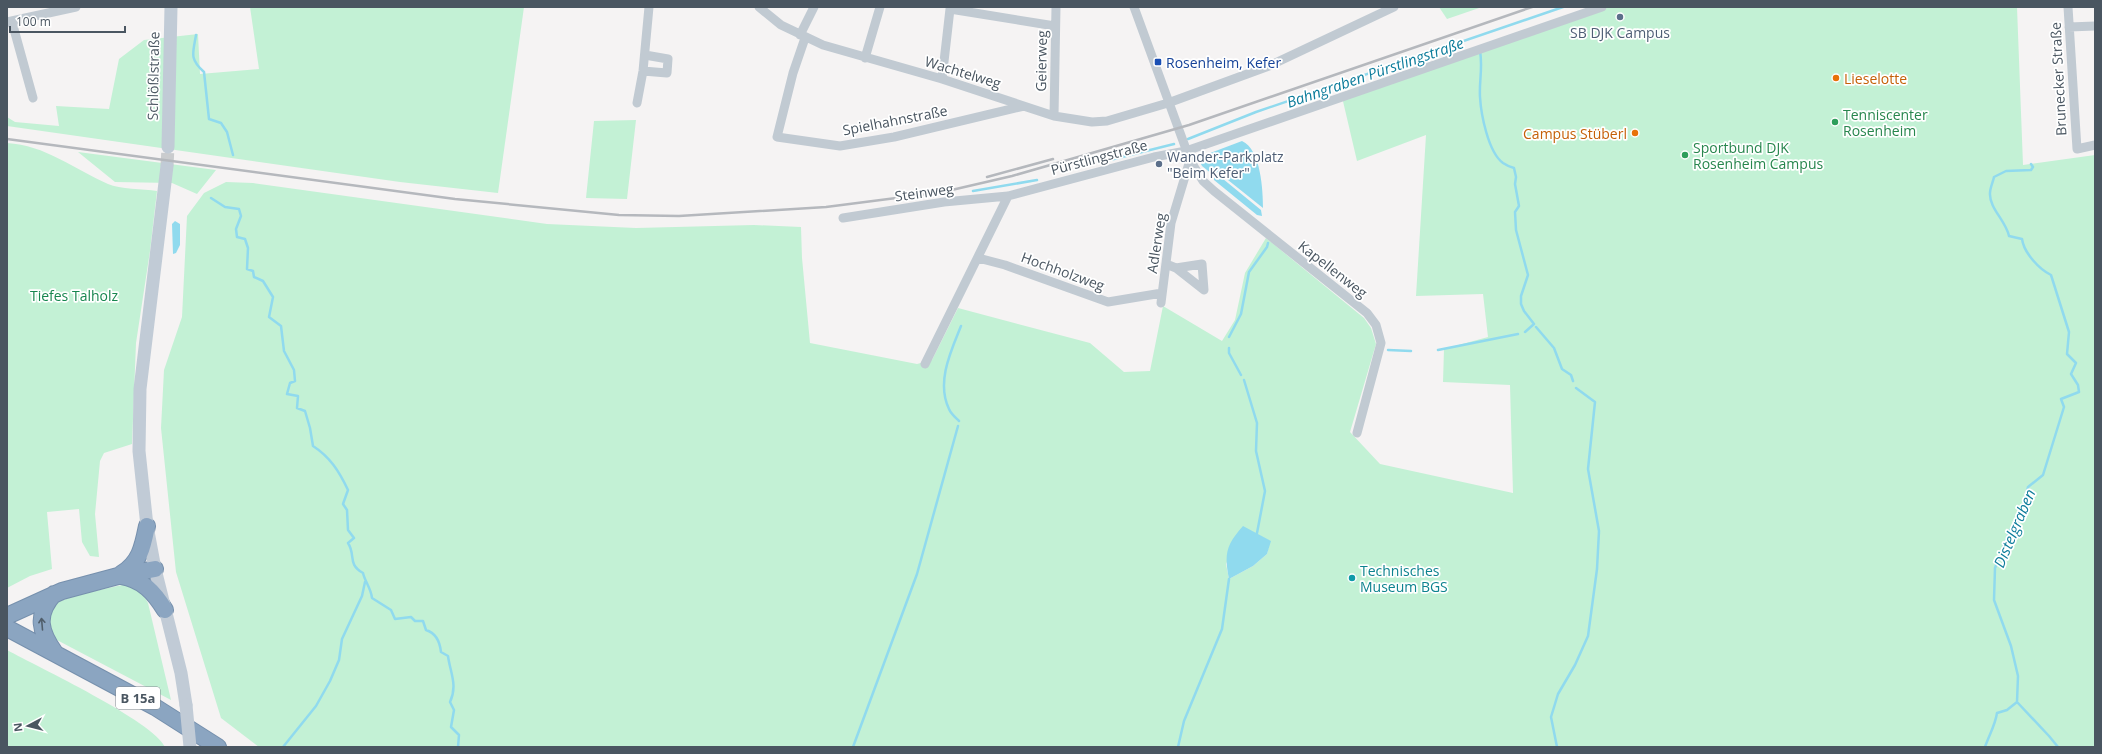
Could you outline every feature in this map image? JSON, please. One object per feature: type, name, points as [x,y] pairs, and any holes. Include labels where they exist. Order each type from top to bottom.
[{"type":"highway","points":[[118,576],[128,570],[137,559],[144,542],[147,526]]},
{"type":"highway","points":[[7,616],[54,594],[118,576],[155,569]]},
{"type":"highway","points":[[118,576],[138,581],[146,585],[154,593],[165,610]]},
{"type":"highway","points":[[54,594],[43,609],[41,618],[44,637],[55,653]]},
{"type":"highway","name":"B 15a","points":[[7,628],[155,708],[218,747]]},
{"type":"street","points":[[33,98],[10,22],[76,7]]},
{"type":"street","name":"Schlößlstraße","points":[[168,147],[171,7]]},
{"type":"street","points":[[637,103],[645,55],[649,7]]},
{"type":"street","name":"Wachtelweg","points":[[759,7],[781,25],[803,37],[865,58],[942,79],[1025,105],[1054,116],[1078,121],[1100,122],[1168,102],[1268,66],[1394,7]]},
{"type":"street","points":[[803,37],[814,7]]},
{"type":"street","points":[[865,58],[880,7]]},
{"type":"street","name":"Geierweg","points":[[1054,116],[1056,7]]},
{"type":"street","points":[[1135,7],[1190,160]]},
{"type":"street","name":"Pürstlingstraße","points":[[1008,196],[1154,157],[1186,151],[1602,7]]},
{"type":"street","name":"Brunecker Straße","points":[[2068,7],[2077,149],[2095,145]]},
{"type":"street","points":[[942,79],[950,9],[1055,26]]},
{"type":"street","points":[[2069,27],[2095,26]]},
{"type":"street","name":"Spielhahnstraße","points":[[803,37],[777,137],[840,146],[894,137],[1025,105]]},
{"type":"street","points":[[643,71],[667,73],[668,59],[645,55]]},
{"type":"street","name":"Adlerweg","points":[[1161,303],[1171,223],[1190,160]]},
{"type":"street","name":"Kapellenweg","points":[[1190,160],[1203,181],[1214,191],[1367,313],[1376,325],[1381,344],[1357,433]]},
{"type":"street","points":[[167,166],[154,263],[140,390],[139,451],[147,526],[155,569],[181,674],[190,747]]},
{"type":"street","points":[[925,364],[1008,196]]},
{"type":"street","name":"Steinweg","points":[[843,218],[944,202],[1008,196]]},
{"type":"street","name":"Hochholzweg","points":[[978,258],[1005,265],[1108,302],[1162,293]]},
{"type":"street","points":[[1166,264],[1176,268]]},
{"type":"green space","points":[[250,7],[524,7],[498,193],[400,182],[7,126],[7,117],[15,122],[59,126],[56,106],[109,109],[119,59],[144,40],[198,34],[200,74],[259,69]]},
{"type":"green space","points":[[1439,7],[1482,7],[1447,19]]},
{"type":"green space","points":[[1602,7],[2017,7],[2023,165],[2095,155],[2095,747],[259,747],[221,718],[176,572],[161,428],[164,370],[182,317],[187,216],[204,193],[226,182],[253,183],[547,224],[636,228],[754,225],[801,227],[802,258],[810,343],[917,364],[932,360],[958,308],[1090,343],[1124,372],[1150,371],[1163,306],[1222,341],[1235,320],[1245,273],[1266,238],[1364,318],[1371,328],[1376,344],[1350,432],[1380,464],[1513,493],[1510,385],[1443,382],[1444,349],[1488,337],[1483,294],[1416,296],[1426,135],[1357,161],[1342,97]],"holes":[[[1243,527],[1270,541],[1267,554],[1253,566],[1229,579],[1226,564]]]},
{"type":"green space","points":[[636,120],[627,199],[586,198],[594,121]]},
{"type":"green space","name":"Tiefes Talholz","points":[[7,143],[34,148],[47,153],[113,186],[157,191],[150,251],[136,343],[132,444],[104,453],[100,461],[95,514],[99,557],[90,556],[82,542],[79,509],[47,512],[52,569],[30,576],[7,588]]},
{"type":"green space","points":[[78,152],[216,170],[197,194],[172,183],[115,182]]},
{"type":"green space","points":[[127,584],[142,593],[148,603],[171,700],[55,639],[47,627],[53,604],[76,595]]},
{"type":"green space","points":[[7,650],[118,709],[140,723],[156,736],[165,747],[7,747]]},
{"type":"water","points":[[1242,141],[1248,145],[1257,161],[1260,171],[1263,208],[1218,172],[1212,174],[1202,166],[1199,160],[1205,155]]},
{"type":"water","points":[[1217,174],[1261,210],[1262,216],[1257,215],[1214,180],[1214,175]]},
{"type":"water","points":[[175,221],[180,224],[180,245],[176,253],[173,254],[172,224]]},
{"type":"water","points":[[1243,526],[1271,541],[1267,554],[1253,566],[1229,579],[1227,563],[1228,550],[1233,539]]},
{"type":"waterway","name":"Bahngraben Pürstlingstraße","points":[[1188,139],[1256,112],[1563,7]]},
{"type":"waterway","points":[[196,35],[193,55],[196,63],[204,72],[209,119],[221,123],[227,132],[233,155]]},
{"type":"waterway","points":[[1480,51],[1480,97],[1486,132],[1489,142],[1498,158],[1504,164],[1514,168],[1516,177],[1515,184],[1519,206],[1515,212],[1516,230],[1528,275],[1521,296],[1521,304],[1524,311],[1534,324],[1525,332]]},
{"type":"waterway","name":"Bahngraben Pürstlingstraße","points":[[1102,162],[1174,144]]},
{"type":"waterway","name":"Distelgraben","points":[[1985,747],[1997,713],[2007,710],[2017,702],[2018,676],[2011,646],[1994,600],[1995,568],[2010,530],[2020,519],[2028,487],[2043,475],[2064,407],[2061,399],[2079,392],[2078,385],[2071,374],[2076,363],[2067,354],[2069,332],[2051,275],[2033,260],[2026,250],[2022,239],[2009,236],[2005,225],[1990,199],[1990,191],[1994,177],[2006,171],[2031,170],[2033,167],[2031,164]]},
{"type":"waterway","points":[[973,191],[1037,180]]},
{"type":"waterway","points":[[211,198],[225,207],[239,209],[241,216],[236,229],[237,237],[245,239],[248,248],[247,269],[253,271],[254,277],[263,281],[273,297],[269,317],[281,326],[284,351],[294,370],[295,381],[290,383],[287,394],[298,396],[297,408],[305,411],[313,446],[334,465],[348,490],[343,504],[347,510],[348,530],[354,538],[348,543],[353,563],[358,570],[363,573],[372,598],[391,610],[395,619],[411,617],[415,621],[423,621],[426,630],[432,633],[437,639],[441,652],[448,656],[453,679],[453,690],[450,702],[454,710],[451,727],[459,735],[458,747]]},
{"type":"waterway","points":[[1229,337],[1241,314],[1249,272],[1267,247],[1268,243]]},
{"type":"waterway","points":[[959,421],[952,414],[945,399],[944,377],[949,356],[961,326]]},
{"type":"waterway","points":[[1536,327],[1554,348],[1562,369],[1571,375],[1573,381]]},
{"type":"waterway","points":[[1438,350],[1518,334]]},
{"type":"waterway","points":[[1229,348],[1229,353],[1241,375]]},
{"type":"waterway","points":[[1388,350],[1411,351]]},
{"type":"waterway","points":[[1244,380],[1257,423],[1256,451],[1265,491],[1257,533]]},
{"type":"waterway","points":[[1557,747],[1551,717],[1558,694],[1575,665],[1588,636],[1597,569],[1599,531],[1588,469],[1595,402],[1576,388]]},
{"type":"waterway","points":[[853,747],[917,574],[958,426]]},
{"type":"waterway","points":[[1178,747],[1184,721],[1222,629],[1229,579]]},
{"type":"waterway","points":[[283,747],[316,706],[330,681],[339,660],[342,639],[362,596],[365,582]]},
{"type":"waterway","points":[[2017,702],[2058,747]]},
{"type":"tunnel","points":[[167,166],[168,147]]},
{"type":"railway","points":[[7,139],[455,199],[619,215],[679,216],[826,207],[943,192],[1012,176],[1189,125],[1532,7]]},
{"type":"railway","points":[[987,177],[1053,159]]},
{"type":"place","name":"SB DJK Campus","points":[[1620,17]]},
{"type":"place","name":"Rosenheim, Kefer","points":[[1158,62]]},
{"type":"place","name":"Lieselotte","points":[[1836,78]]},
{"type":"place","name":"Tenniscenter Rosenheim","points":[[1835,122]]},
{"type":"place","name":"Campus Stüberl","points":[[1635,133]]},
{"type":"place","name":"Sportbund DJK Rosenheim Campus","points":[[1685,155]]},
{"type":"place","name":"Wander-Parkplatz \"Beim Kefer\"","points":[[1159,164]]},
{"type":"place","name":"Technisches Museum BGS","points":[[1352,578]]}]
